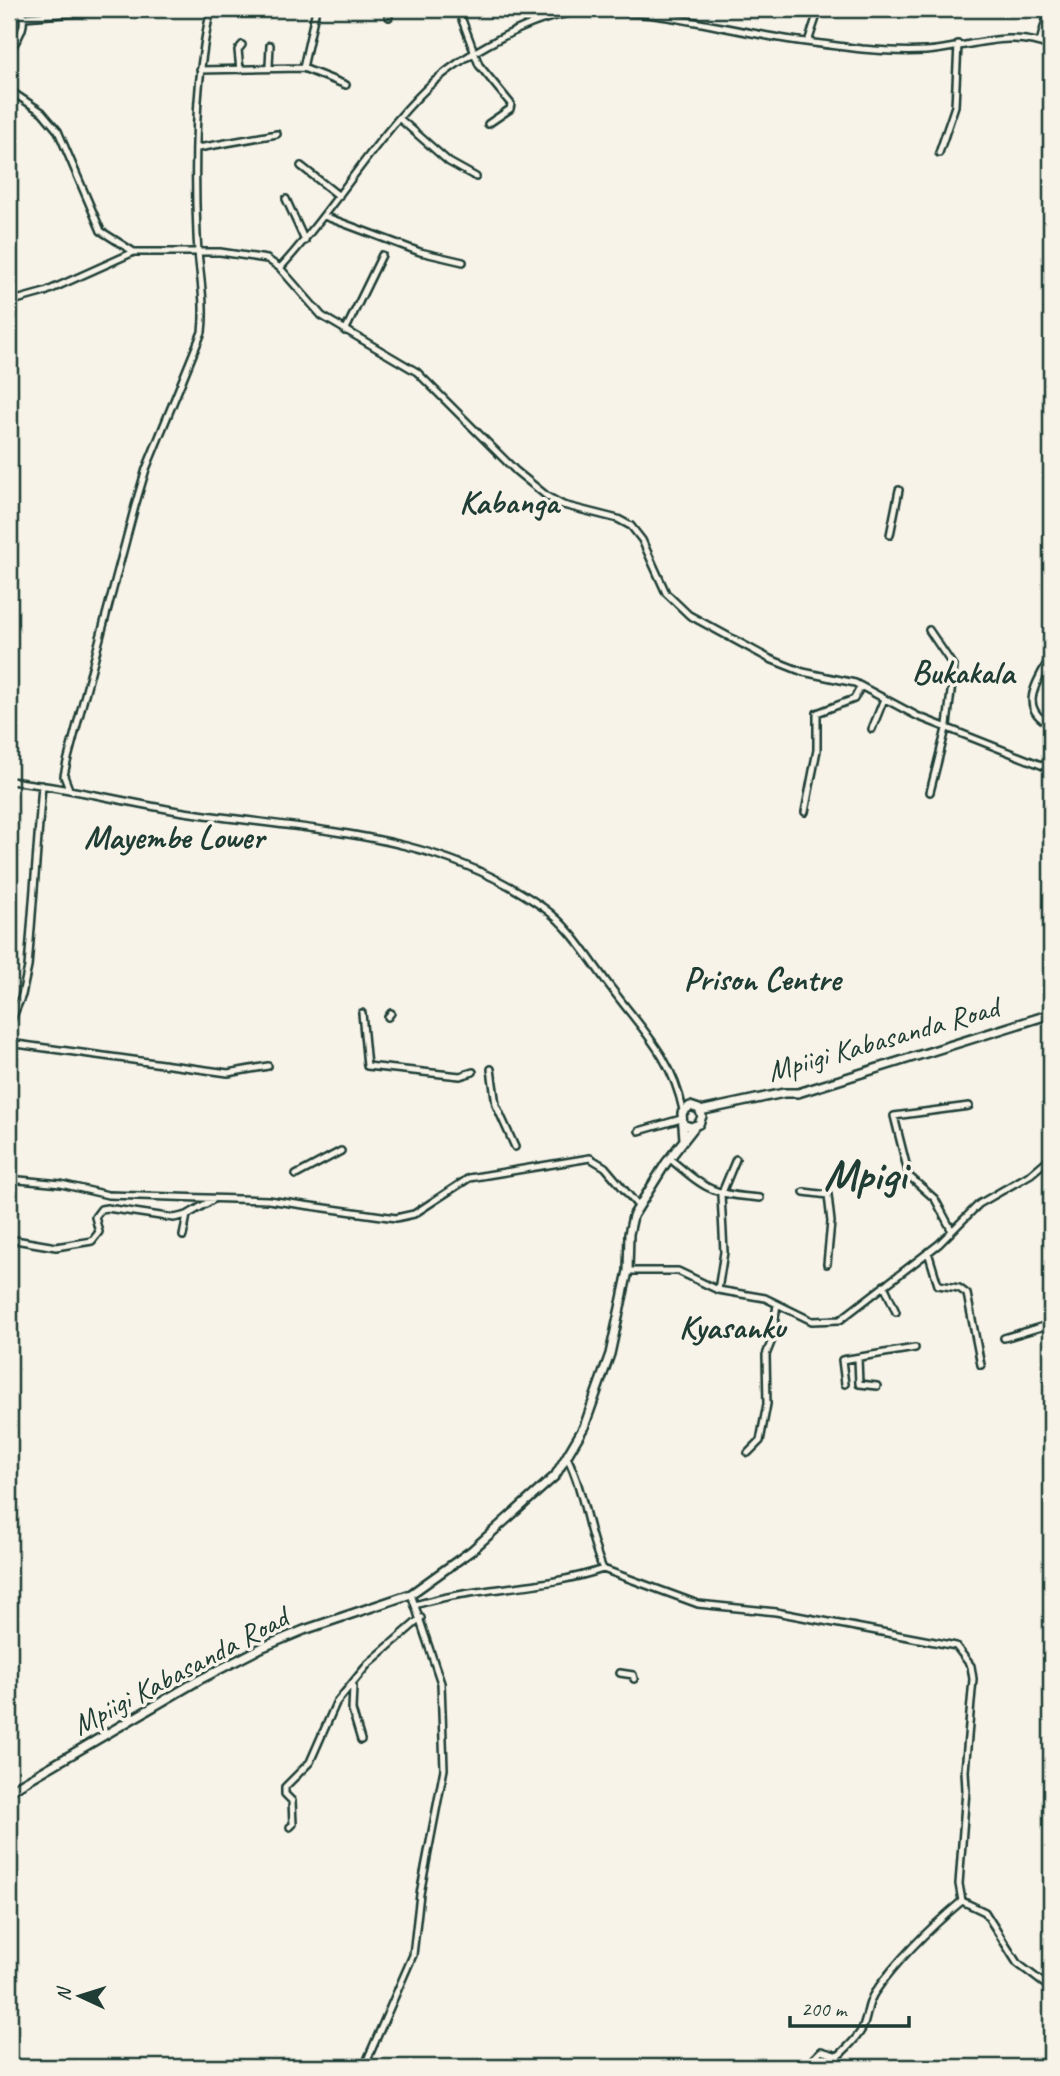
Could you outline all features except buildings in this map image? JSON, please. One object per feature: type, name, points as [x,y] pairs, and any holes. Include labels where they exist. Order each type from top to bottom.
[{"type":"main road","name":"Mpiigi Kabasanda Road","points":[[700,1111],[727,1108],[784,1093],[798,1093],[1051,1014]]},
{"type":"main road","points":[[683,1122],[697,1125],[700,1111],[687,1108],[683,1122],[684,1139]]},
{"type":"main road","name":"Mpiigi Kabasanda Road","points":[[9,1791],[199,1680],[263,1647],[304,1630],[411,1594],[471,1551],[555,1476],[584,1427],[610,1353],[628,1271],[629,1234],[638,1206],[684,1139],[697,1125],[727,1108]]},
{"type":"street","points":[[9,52],[24,26],[20,9]]},
{"type":"street","points":[[24,17],[127,9]]},
{"type":"street","points":[[68,789],[64,776],[66,766],[135,506],[202,332],[204,311],[199,252],[198,148],[200,70],[211,9]]},
{"type":"street","points":[[303,68],[316,9]]},
{"type":"street","points":[[385,9],[389,17]]},
{"type":"street","points":[[458,9],[474,55],[511,104],[510,109],[488,124]]},
{"type":"street","points":[[808,42],[819,9]]},
{"type":"street","points":[[1040,42],[1049,9]]},
{"type":"street","points":[[280,268],[305,241],[400,119],[428,88],[474,55],[532,23],[576,12],[641,15],[868,49],[927,51],[958,44],[1012,38],[1040,42],[1051,47]]},
{"type":"street","points":[[939,153],[955,106],[958,44]]},
{"type":"street","points":[[240,70],[239,50],[242,45]]},
{"type":"street","points":[[269,66],[270,45]]},
{"type":"street","points":[[200,70],[240,70],[269,66],[303,68],[346,85]]},
{"type":"street","points":[[9,90],[42,112],[53,124],[65,144],[101,231],[134,253]]},
{"type":"street","points":[[400,119],[449,162],[476,177]]},
{"type":"street","points":[[198,148],[277,134]]},
{"type":"street","points":[[302,166],[339,196]]},
{"type":"street","points":[[286,199],[305,241]]},
{"type":"street","points":[[324,216],[420,252],[463,262]]},
{"type":"street","points":[[9,302],[45,292],[134,253],[199,252],[258,257],[280,268],[322,316],[416,372],[516,471],[548,497],[578,510],[618,519],[631,526],[642,540],[666,593],[689,615],[770,659],[861,686],[945,728],[1051,769]]},
{"type":"street","points":[[345,331],[382,255]]},
{"type":"street","points":[[127,256],[127,266]]},
{"type":"street","points":[[890,535],[899,490]]},
{"type":"street","points":[[929,630],[954,667],[945,728],[930,792]]},
{"type":"street","points":[[1051,654],[1032,688],[1032,703],[1036,712],[1051,725]]},
{"type":"street","points":[[805,812],[817,750],[817,713],[854,699],[861,686]]},
{"type":"street","points":[[872,729],[884,699]]},
{"type":"street","points":[[9,781],[68,789],[154,808],[397,842],[481,871],[512,886],[557,919],[651,1038],[677,1080],[681,1099],[687,1108]]},
{"type":"street","points":[[9,1026],[22,995],[28,967],[41,785]]},
{"type":"street","points":[[362,1013],[366,1066],[447,1075],[473,1072]]},
{"type":"street","points":[[651,1038],[659,1032]]},
{"type":"street","points":[[9,1043],[228,1073],[268,1066]]},
{"type":"street","points":[[491,1069],[496,1105],[514,1146]]},
{"type":"street","points":[[952,1231],[935,1199],[909,1176],[894,1116],[968,1106]]},
{"type":"street","points":[[639,1131],[683,1122]]},
{"type":"street","points":[[296,1175],[341,1151]]},
{"type":"street","points":[[9,1179],[61,1184],[108,1195],[268,1200],[396,1218],[414,1213],[468,1178],[598,1157],[638,1206]]},
{"type":"street","points":[[628,1271],[678,1271],[718,1290],[761,1296],[812,1321],[840,1320],[928,1252],[979,1204],[1031,1174],[1051,1157]]},
{"type":"street","points":[[669,1158],[702,1186],[721,1195],[760,1198]]},
{"type":"street","points":[[718,1290],[724,1252],[721,1195],[736,1159]]},
{"type":"street","points":[[804,1192],[828,1195],[831,1222],[827,1264]]},
{"type":"street","points":[[9,1239],[56,1247],[92,1241],[99,1232],[95,1217],[107,1208],[174,1218],[187,1215],[215,1199]]},
{"type":"street","points":[[183,1236],[187,1215]]},
{"type":"street","points":[[928,1252],[938,1285],[959,1288],[967,1294],[981,1365]]},
{"type":"street","points":[[884,1285],[896,1312]]},
{"type":"street","points":[[748,1453],[760,1441],[768,1404],[766,1354],[772,1340],[777,1304]]},
{"type":"street","points":[[1004,1338],[1051,1324]]},
{"type":"street","points":[[845,1384],[842,1360],[915,1348]]},
{"type":"street","points":[[858,1357],[859,1384],[877,1386]]},
{"type":"street","points":[[567,1457],[582,1498],[590,1541],[603,1569]]},
{"type":"street","points":[[415,1605],[488,1590],[542,1586],[603,1569],[698,1604],[776,1612],[956,1646],[971,1666],[973,1679],[959,1884],[962,1901]]},
{"type":"street","points":[[364,2067],[412,1955],[420,1894],[442,1789],[441,1683],[411,1594]]},
{"type":"street","points":[[290,1827],[293,1824],[293,1807],[285,1794],[285,1787],[310,1762],[336,1703],[353,1686],[368,1664],[421,1618]]},
{"type":"street","points":[[620,1672],[633,1675],[634,1679]]},
{"type":"street","points":[[353,1686],[352,1710],[361,1740]]},
{"type":"street","points":[[962,1901],[985,1912],[1017,1962],[1051,1989]]},
{"type":"street","points":[[805,2067],[821,2051],[838,2056],[843,2052],[863,2027],[869,2001],[882,1983],[918,1942],[962,1901]]},
{"type":"district","name":"Kabanga","points":[[509,501]]},
{"type":"district","name":"Bukakala","points":[[963,671]]},
{"type":"district","name":"Mayembe Lower","points":[[174,836]]},
{"type":"district","name":"Prison Centre","points":[[762,978]]},
{"type":"district","name":"Mpigi","points":[[865,1174]]},
{"type":"district","name":"Kyasanku","points":[[732,1326]]}]
